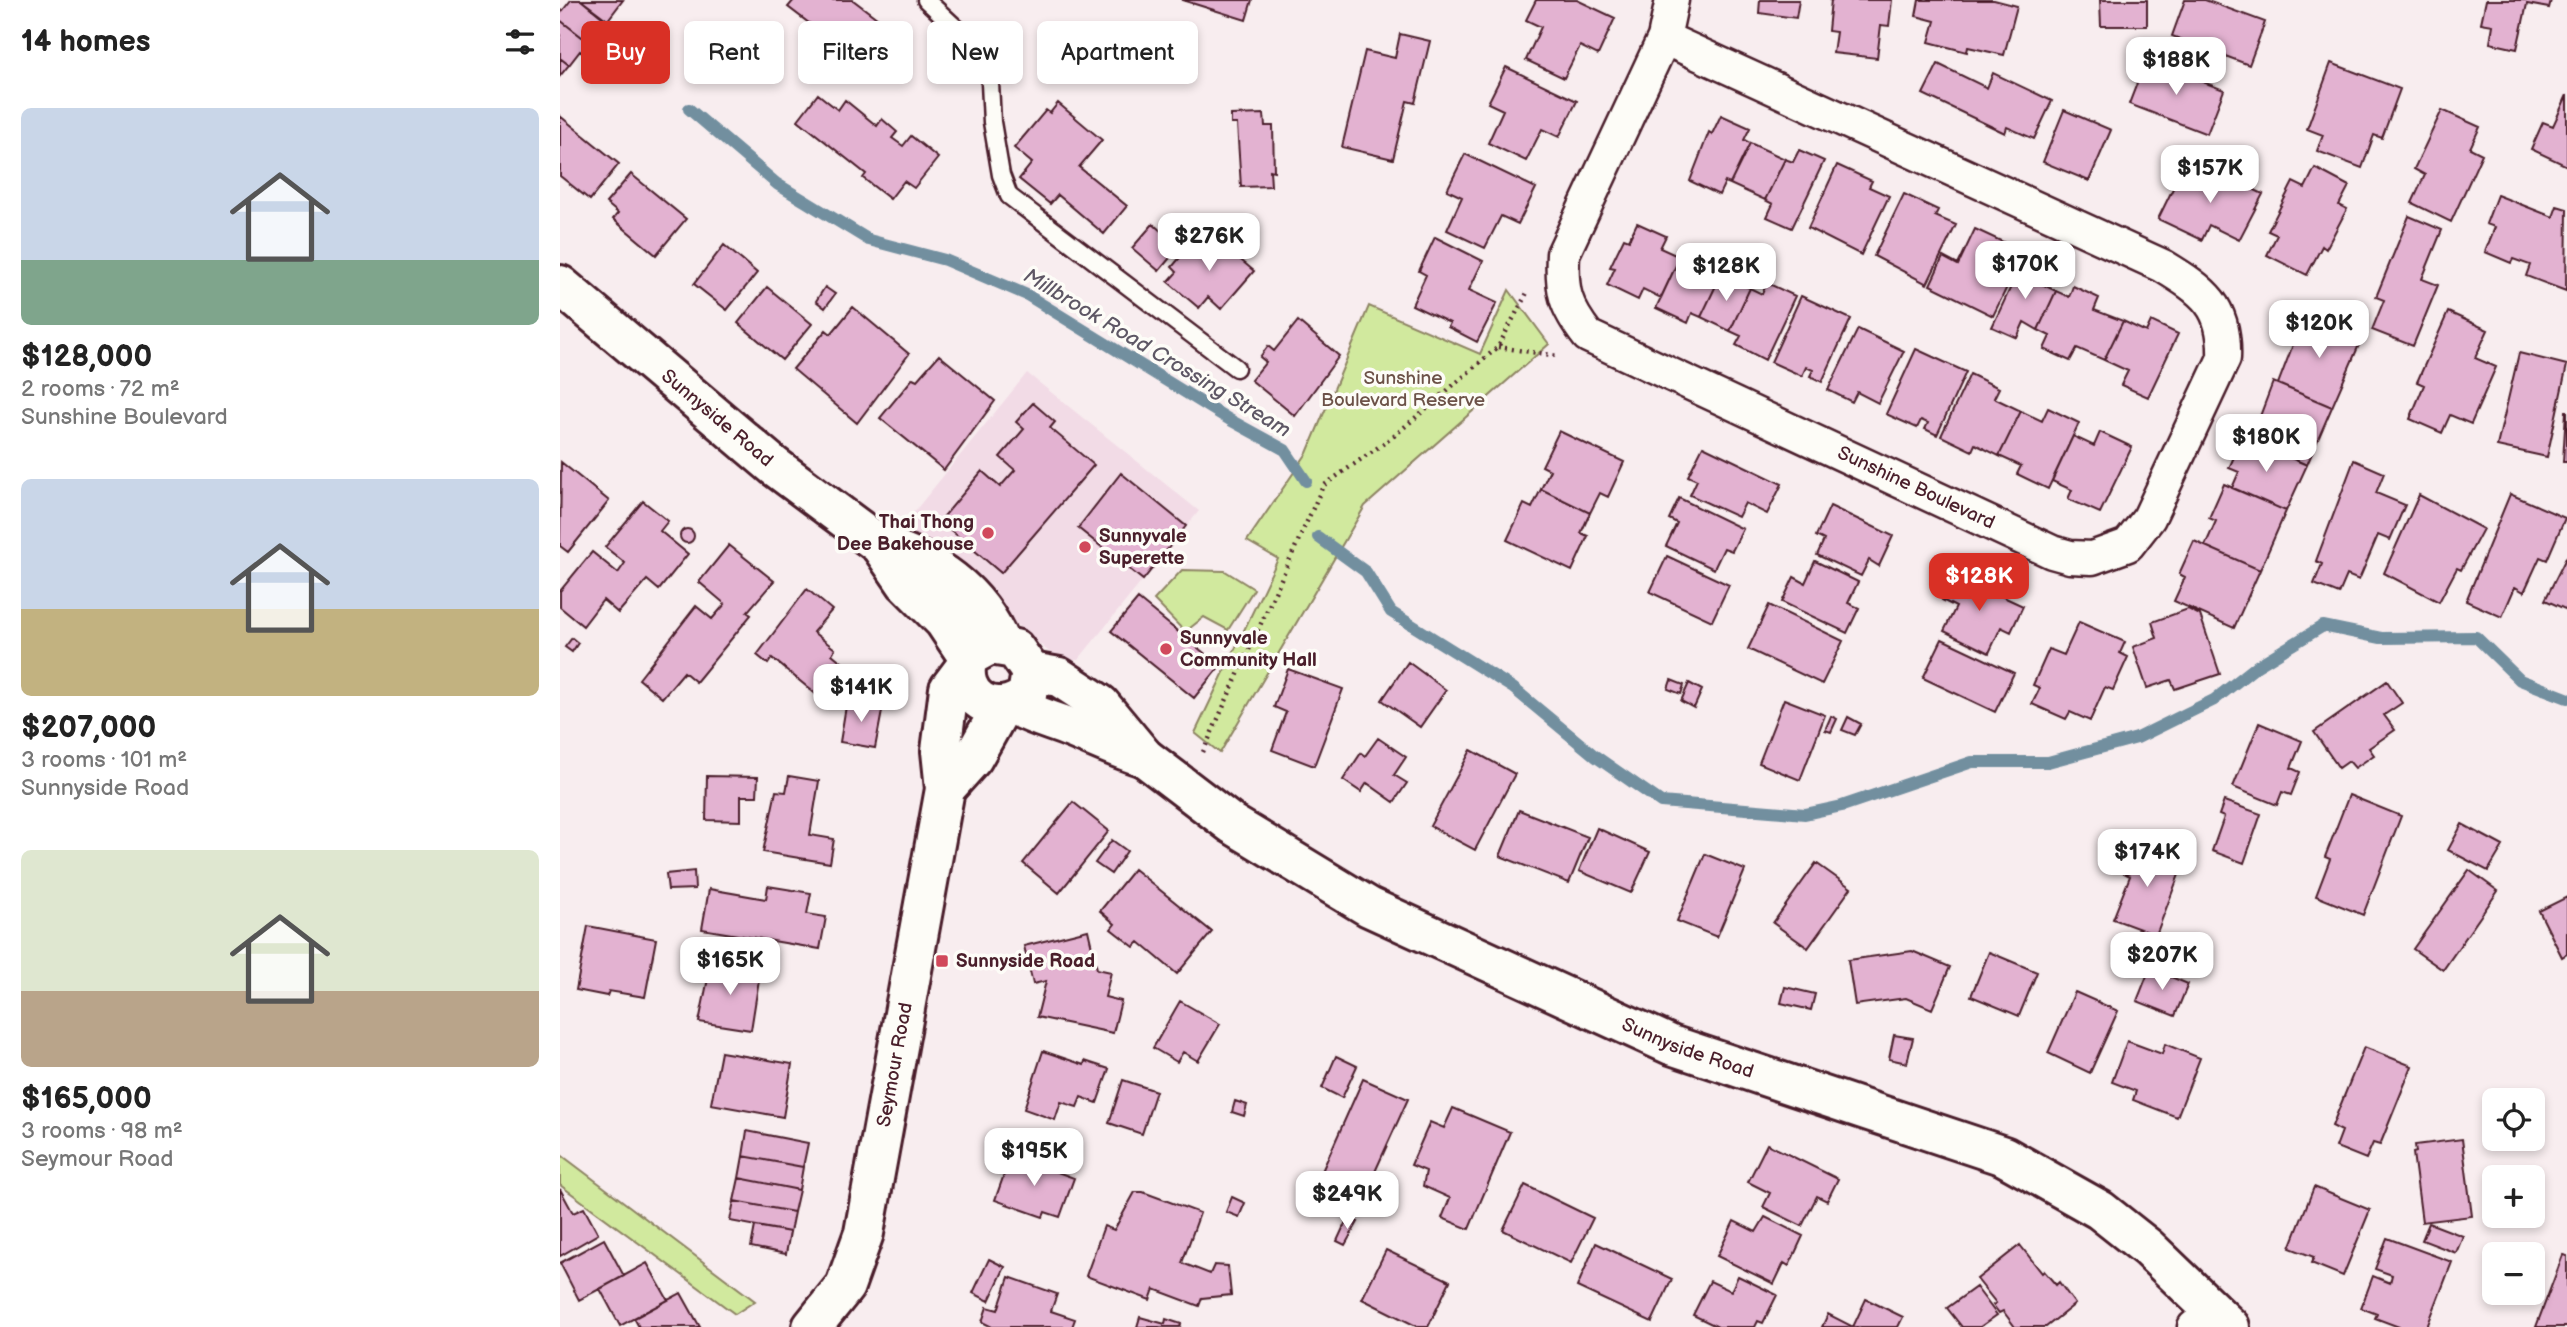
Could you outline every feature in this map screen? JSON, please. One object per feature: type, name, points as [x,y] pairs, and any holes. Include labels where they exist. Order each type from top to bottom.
[{"type":"main road","name":"Sunnyside Road","points":[[560,285],[774,466],[880,545],[906,583],[978,657],[974,695],[983,703],[1015,695],[1059,677],[1100,704],[1144,757],[1232,824],[1321,881],[1537,987],[1671,1045],[2004,1156],[2054,1181],[2100,1210],[2148,1248],[2213,1322]]},
{"type":"main road","points":[[945,789],[973,758],[1015,695],[1015,649],[978,657]]},
{"type":"main road","name":"Seymour Road","points":[[812,1327],[845,1286],[864,1233],[945,789],[941,751],[949,689],[978,657]]},
{"type":"street","name":"Sunshine Boulevard","points":[[1664,38],[2163,266],[2199,288],[2219,314],[2225,336],[2224,358],[2149,519],[2128,545],[2092,558],[2070,557],[2052,552],[1588,336],[1571,314],[1561,286],[1563,254],[1664,38],[1672,0]]},
{"type":"lane","points":[[926,0],[981,51],[990,83],[992,122],[1001,174],[1009,196],[1236,368]]},
{"type":"path","points":[[1199,760],[1269,611],[1323,486],[1394,436],[1498,346],[1530,288]]},
{"type":"path","points":[[1498,346],[1559,356]]},
{"type":"shaded area","points":[[1027,373],[1199,511],[1078,660],[1059,660],[901,528]]},
{"type":"green space","name":"Sunshine Boulevard Reserve","points":[[1509,290],[1549,344],[1365,506],[1220,753],[1195,733],[1278,559],[1247,541],[1307,453],[1369,306],[1480,354]]},
{"type":"green space","points":[[1182,570],[1225,571],[1254,589],[1228,630],[1204,617],[1185,632],[1154,600]]},
{"type":"green space","points":[[560,1154],[755,1301],[735,1314],[560,1185]]},
{"type":"building","points":[[571,0],[581,0],[609,21],[581,21],[581,36],[560,20],[560,14]]},
{"type":"building","points":[[581,0],[623,0],[607,21]]},
{"type":"building","points":[[794,0],[853,0],[881,21],[806,21],[788,7]]},
{"type":"building","points":[[1182,0],[1252,0],[1246,20]]},
{"type":"building","points":[[1536,0],[1577,0],[1615,18],[1598,55],[1580,46],[1564,78],[1526,60],[1541,27],[1526,20]]},
{"type":"building","points":[[1760,0],[1799,0],[1796,18],[1759,13]]},
{"type":"building","points":[[1831,0],[1892,0],[1889,26],[1881,25],[1877,58],[1833,53],[1836,32],[1828,31]]},
{"type":"building","points":[[1919,0],[1994,0],[2017,6],[2004,55],[1968,47],[1967,52],[1929,42],[1935,21],[1916,16]]},
{"type":"building","points":[[2100,0],[2147,0],[2147,26],[2101,26]]},
{"type":"building","points":[[2185,0],[2205,0],[2265,22],[2249,65],[2172,36]]},
{"type":"building","points":[[2486,0],[2551,0],[2549,8],[2527,4],[2517,49],[2490,43],[2493,25],[2481,23]]},
{"type":"building","points":[[560,20],[581,36],[581,52],[569,65],[560,58]]},
{"type":"building","points":[[1400,34],[1430,41],[1415,103],[1407,101],[1393,159],[1342,147],[1365,51],[1395,58]]},
{"type":"building","points":[[560,58],[569,65],[560,76]]},
{"type":"building","points":[[2146,60],[2224,90],[2207,134],[2129,104]]},
{"type":"building","points":[[2331,63],[2400,89],[2382,138],[2374,135],[2362,168],[2317,151],[2323,135],[2307,129]]},
{"type":"building","points":[[1938,64],[1987,88],[1993,73],[2052,101],[2034,139],[2007,127],[2005,133],[1923,94]]},
{"type":"building","points":[[1506,67],[1577,101],[1559,137],[1542,129],[1526,161],[1488,143],[1503,110],[1488,103]]},
{"type":"building","points":[[818,94],[838,110],[845,100],[877,126],[882,119],[897,132],[892,138],[903,146],[911,136],[938,158],[914,188],[904,181],[890,199],[863,178],[866,174],[798,120]]},
{"type":"building","points":[[2567,95],[2567,166],[2531,149],[2543,122],[2553,126]]},
{"type":"building","points":[[1058,103],[1102,140],[1079,167],[1127,206],[1104,234],[1058,195],[1050,204],[1019,179],[1032,163],[1014,148],[1046,110],[1050,113]]},
{"type":"building","points":[[2064,110],[2111,130],[2089,181],[2043,162]]},
{"type":"building","points":[[2442,110],[2480,127],[2470,148],[2482,154],[2451,222],[2412,203],[2425,175],[2414,169]]},
{"type":"building","points":[[1264,114],[1265,126],[1273,126],[1274,171],[1270,170],[1271,186],[1241,187],[1237,124],[1231,124],[1231,115]]},
{"type":"building","points":[[1721,115],[1750,128],[1744,140],[1750,143],[1730,184],[1725,182],[1719,195],[1690,181],[1709,132],[1712,134]]},
{"type":"building","points":[[560,116],[619,164],[590,200],[560,176]]},
{"type":"building","points":[[1750,143],[1785,159],[1765,200],[1730,184]]},
{"type":"building","points":[[1799,150],[1824,161],[1792,228],[1767,217],[1773,204],[1765,200],[1785,159],[1793,162]]},
{"type":"building","points":[[1465,154],[1536,188],[1518,224],[1501,216],[1485,248],[1447,230],[1462,197],[1447,190]]},
{"type":"building","points":[[1837,165],[1872,181],[1869,187],[1889,196],[1861,255],[1808,228]]},
{"type":"building","points":[[2315,168],[2349,186],[2339,205],[2347,209],[2326,249],[2322,246],[2307,275],[2267,255],[2277,235],[2268,231],[2293,182],[2305,188]]},
{"type":"building","points":[[2212,169],[2263,194],[2239,240],[2209,225],[2202,240],[2158,219],[2182,170],[2205,183]]},
{"type":"building","points":[[631,174],[686,219],[656,255],[613,219],[618,213],[606,203]]},
{"type":"building","points":[[1904,194],[1938,210],[1935,216],[1956,225],[1927,284],[1874,256]]},
{"type":"building","points":[[2497,195],[2553,217],[2557,206],[2567,209],[2566,291],[2526,276],[2530,265],[2513,259],[2511,263],[2485,252],[2495,227],[2486,224]]},
{"type":"building","points":[[2409,216],[2442,230],[2422,279],[2438,285],[2413,346],[2372,330],[2384,300],[2376,297]]},
{"type":"building","points":[[1637,223],[1666,236],[1660,248],[1680,257],[1661,298],[1643,289],[1638,300],[1607,285],[1615,268],[1610,267],[1624,238],[1629,240]]},
{"type":"building","points":[[1153,224],[1179,247],[1159,271],[1132,248]]},
{"type":"building","points":[[1975,229],[2003,242],[1998,252],[2003,249],[2021,258],[1993,316],[1930,285],[1943,257],[1958,265]]},
{"type":"building","points":[[1199,235],[1206,242],[1211,235],[1254,271],[1221,309],[1208,297],[1199,308],[1168,282],[1177,272],[1172,267]]},
{"type":"building","points":[[1435,237],[1483,261],[1469,290],[1497,303],[1477,342],[1448,327],[1450,323],[1412,305],[1426,275],[1419,271]]},
{"type":"building","points":[[1686,244],[1715,258],[1710,269],[1721,275],[1701,317],[1692,313],[1688,323],[1656,308]]},
{"type":"building","points":[[724,245],[757,273],[727,310],[694,284]]},
{"type":"building","points":[[2023,261],[2048,273],[2042,284],[2056,291],[2038,330],[2024,322],[2017,338],[1992,327]]},
{"type":"building","points":[[1721,275],[1750,288],[1730,331],[1701,317]]},
{"type":"building","points":[[1767,283],[1795,296],[1765,360],[1736,345],[1741,336],[1730,331],[1750,288],[1762,294]]},
{"type":"building","points":[[2073,286],[2099,298],[2094,310],[2123,321],[2104,360],[2077,348],[2070,361],[2044,349],[2050,336],[2038,330],[2056,291],[2069,297]]},
{"type":"building","points":[[767,287],[812,324],[782,360],[738,323]]},
{"type":"building","points":[[825,287],[835,294],[825,308],[816,301]]},
{"type":"building","points":[[1801,296],[1851,319],[1822,382],[1810,376],[1813,370],[1806,367],[1802,376],[1771,362]]},
{"type":"building","points":[[853,307],[909,354],[857,423],[793,369],[826,330],[831,334]]},
{"type":"building","points":[[2448,312],[2488,330],[2475,358],[2496,367],[2471,424],[2450,415],[2442,433],[2410,419],[2424,385],[2417,382]]},
{"type":"building","points":[[2305,313],[2362,338],[2332,407],[2278,384]]},
{"type":"building","points":[[1298,321],[1339,356],[1295,416],[1251,380],[1266,362],[1260,357],[1268,346],[1274,351]]},
{"type":"building","points":[[2123,321],[2146,332],[2151,321],[2178,334],[2148,397],[2121,385],[2128,371],[2104,360]]},
{"type":"building","points":[[1858,329],[1904,351],[1878,403],[1857,392],[1852,402],[1828,390]]},
{"type":"building","points":[[1916,349],[1966,372],[1937,435],[1925,429],[1928,423],[1921,420],[1917,428],[1886,414]]},
{"type":"building","points":[[2519,353],[2567,365],[2547,457],[2497,446]]},
{"type":"building","points":[[939,355],[995,401],[944,470],[880,418],[913,378],[917,380]]},
{"type":"building","points":[[1970,374],[1999,388],[1994,398],[2021,411],[1999,456],[1975,444],[1972,451],[1941,436]]},
{"type":"building","points":[[2273,382],[2332,407],[2307,465],[2251,440]]},
{"type":"building","points":[[1033,403],[1055,422],[1050,428],[1094,465],[1001,573],[940,521],[982,471],[1000,487],[1015,470],[1000,457],[1024,429],[1016,422]]},
{"type":"building","points":[[2048,408],[2079,423],[2048,489],[2017,474],[2021,466],[1999,456],[2021,411],[2042,421]]},
{"type":"building","points":[[2566,411],[2567,462],[2563,462]]},
{"type":"building","points":[[1559,431],[1624,462],[1608,497],[1600,493],[1590,513],[1541,489],[1550,470],[1542,466]]},
{"type":"building","points":[[2100,432],[2132,447],[2100,513],[2068,499],[2072,490],[2052,481],[2073,436],[2094,446]]},
{"type":"building","points":[[2243,437],[2307,465],[2286,511],[2232,488],[2239,472],[2229,468]]},
{"type":"building","points":[[1703,446],[1782,484],[1767,514],[1745,503],[1738,517],[1690,495],[1697,480],[1688,476]]},
{"type":"building","points":[[2354,460],[2384,473],[2376,493],[2405,505],[2390,540],[2378,535],[2359,580],[2347,575],[2339,594],[2314,584],[2322,564],[2316,561]]},
{"type":"building","points":[[561,462],[609,501],[568,552],[560,546]]},
{"type":"building","points":[[1121,473],[1186,526],[1143,580],[1078,528]]},
{"type":"building","points":[[2224,484],[2286,511],[2260,570],[2205,546],[2216,521],[2209,518]]},
{"type":"building","points":[[1541,489],[1590,513],[1581,533],[1588,536],[1572,571],[1507,540],[1524,504],[1532,508]]},
{"type":"building","points":[[2510,494],[2565,518],[2547,560],[2540,557],[2524,592],[2515,587],[2502,617],[2466,601]]},
{"type":"building","points":[[2419,495],[2483,529],[2461,570],[2457,568],[2439,602],[2384,573]]},
{"type":"building","points":[[1679,498],[1743,529],[1732,551],[1724,548],[1714,569],[1666,546],[1677,523],[1669,519]]},
{"type":"building","points":[[643,501],[668,521],[660,531],[688,554],[659,590],[647,580],[618,613],[603,600],[583,626],[560,607],[560,591],[592,552],[618,573],[625,563],[605,547]]},
{"type":"building","points":[[1830,506],[1893,536],[1879,566],[1869,560],[1861,576],[1817,555],[1824,540],[1816,536]]},
{"type":"building","points":[[687,529],[692,531],[692,541],[687,543],[682,541],[680,536],[682,531]]},
{"type":"building","points":[[2194,541],[2260,570],[2234,628],[2174,601],[2185,577],[2179,574]]},
{"type":"building","points":[[729,545],[774,581],[747,612],[751,615],[696,682],[684,672],[662,698],[639,679],[696,606],[712,619],[725,604],[699,582]]},
{"type":"building","points":[[1667,556],[1729,585],[1712,621],[1650,592]]},
{"type":"building","points":[[2567,556],[2567,610],[2545,600]]},
{"type":"building","points":[[1815,561],[1858,582],[1848,603],[1859,608],[1847,633],[1782,602],[1794,577],[1805,583]]},
{"type":"building","points":[[1954,574],[2023,606],[2011,632],[2001,627],[1989,653],[1944,631],[1956,607],[1942,600]]},
{"type":"building","points":[[807,589],[832,610],[813,632],[835,649],[832,654],[849,668],[823,700],[772,658],[768,664],[757,655]]},
{"type":"building","name":"Sunnyvale Community Hall","points":[[1138,599],[1220,666],[1194,698],[1111,631]]},
{"type":"building","points":[[1769,605],[1843,641],[1822,684],[1748,649]]},
{"type":"building","points":[[2188,609],[2200,615],[2220,674],[2175,689],[2171,680],[2147,688],[2133,647],[2157,638],[2152,622]]},
{"type":"building","points":[[2079,622],[2125,642],[2120,653],[2128,657],[2113,690],[2105,687],[2090,721],[2070,712],[2066,719],[2032,704],[2040,688],[2033,685],[2049,649],[2064,655]]},
{"type":"building","points":[[572,638],[578,643],[572,652],[565,647]]},
{"type":"building","points":[[1942,639],[2014,673],[1995,712],[1923,678]]},
{"type":"building","points":[[1408,662],[1446,690],[1420,727],[1382,700]]},
{"type":"building","points":[[1288,669],[1343,689],[1314,766],[1272,750],[1286,712],[1274,707]]},
{"type":"building","points":[[1671,680],[1684,685],[1681,694],[1668,689]]},
{"type":"building","points":[[2387,681],[2402,703],[2384,715],[2395,730],[2369,748],[2374,755],[2355,768],[2349,761],[2339,768],[2314,732]]},
{"type":"building","points":[[1689,683],[1702,690],[1694,708],[1681,701]]},
{"type":"building","points":[[1784,699],[1825,715],[1800,780],[1759,763]]},
{"type":"building","points":[[847,700],[883,706],[875,748],[840,742]]},
{"type":"building","points":[[1831,716],[1837,719],[1831,732],[1825,730]]},
{"type":"building","points":[[1848,717],[1861,724],[1855,735],[1842,730]]},
{"type":"building","points":[[2259,723],[2302,741],[2291,768],[2300,772],[2291,795],[2282,792],[2277,805],[2233,787]]},
{"type":"building","points":[[1378,738],[1406,757],[1394,775],[1407,783],[1394,802],[1367,783],[1361,792],[1343,780],[1361,753],[1365,756]]},
{"type":"building","points":[[1471,750],[1515,774],[1475,850],[1430,826]]},
{"type":"building","points":[[707,776],[758,777],[757,796],[741,796],[741,821],[706,820]]},
{"type":"building","points":[[789,776],[819,781],[810,835],[834,839],[830,863],[763,852],[776,791],[786,792]]},
{"type":"building","points":[[2349,795],[2401,816],[2363,915],[2316,896],[2330,859],[2325,857]]},
{"type":"building","points":[[2224,801],[2261,814],[2244,863],[2212,851],[2224,817],[2219,815]]},
{"type":"building","points":[[1073,802],[1109,831],[1059,893],[1023,863]]},
{"type":"building","points":[[1519,810],[1588,837],[1569,883],[1500,856]]},
{"type":"building","points":[[2462,824],[2503,846],[2488,871],[2448,850]]},
{"type":"building","points":[[1597,828],[1650,852],[1631,893],[1579,871]]},
{"type":"building","points":[[1112,840],[1127,851],[1111,874],[1095,863]]},
{"type":"building","points":[[2133,845],[2183,864],[2156,935],[2113,919],[2130,876],[2122,872]]},
{"type":"building","points":[[1705,854],[1745,870],[1717,937],[1677,921]]},
{"type":"building","points":[[1816,863],[1851,888],[1808,948],[1773,923]]},
{"type":"building","points":[[1134,869],[1212,932],[1177,974],[1139,942],[1134,947],[1111,929],[1115,924],[1100,911]]},
{"type":"building","points":[[2469,870],[2498,891],[2443,970],[2413,949]]},
{"type":"building","points":[[694,871],[695,889],[668,890],[666,874]]},
{"type":"building","points":[[768,886],[811,893],[807,914],[826,917],[820,949],[702,929],[709,889],[766,899]]},
{"type":"building","points":[[2567,897],[2567,954],[2562,957],[2539,911]]},
{"type":"building","points":[[588,926],[656,939],[645,997],[609,991],[607,996],[576,990]]},
{"type":"building","points":[[1088,930],[1097,969],[1111,972],[1105,997],[1121,1001],[1113,1033],[1037,1017],[1046,981],[1033,984],[1024,946]]},
{"type":"building","points":[[1912,951],[1950,967],[1932,1009],[1906,998],[1855,1005],[1848,960]]},
{"type":"building","points":[[1989,952],[2037,972],[2019,1016],[1971,996]]},
{"type":"building","points":[[712,959],[726,961],[725,968],[760,973],[751,1030],[699,1022]]},
{"type":"building","points":[[2150,968],[2188,984],[2175,1016],[2137,1001]]},
{"type":"building","points":[[1785,987],[1815,994],[1811,1010],[1781,1003]]},
{"type":"building","points":[[2075,992],[2118,1011],[2090,1073],[2048,1053]]},
{"type":"building","points":[[1180,1001],[1220,1024],[1198,1061],[1183,1052],[1177,1062],[1153,1048]]},
{"type":"building","points":[[1894,1035],[1913,1038],[1907,1063],[1889,1059]]},
{"type":"building","points":[[2127,1041],[2162,1054],[2165,1044],[2200,1058],[2177,1117],[2133,1100],[2136,1091],[2112,1082]]},
{"type":"building","points":[[2364,1047],[2412,1066],[2380,1145],[2373,1143],[2366,1159],[2336,1147],[2342,1131],[2332,1126]]},
{"type":"building","points":[[1043,1051],[1084,1065],[1085,1061],[1109,1069],[1097,1103],[1081,1097],[1077,1107],[1061,1102],[1055,1120],[1024,1109]]},
{"type":"building","points":[[721,1052],[792,1064],[783,1117],[711,1104]]},
{"type":"building","points":[[1336,1056],[1357,1066],[1342,1098],[1322,1088]]},
{"type":"building","points":[[1363,1079],[1408,1099],[1355,1216],[1311,1196]]},
{"type":"building","points":[[1123,1080],[1156,1091],[1142,1134],[1109,1123]]},
{"type":"building","points":[[1235,1101],[1247,1105],[1244,1116],[1232,1112]]},
{"type":"building","points":[[1453,1108],[1510,1132],[1469,1229],[1442,1218],[1450,1198],[1423,1186],[1426,1171],[1411,1165],[1430,1122],[1444,1128]]},
{"type":"building","points":[[747,1131],[808,1143],[803,1167],[743,1156]]},
{"type":"building","points":[[2462,1139],[2472,1216],[2422,1222],[2413,1153],[2416,1152],[2415,1145]]},
{"type":"building","points":[[1767,1144],[1838,1179],[1827,1201],[1817,1196],[1802,1226],[1763,1207],[1770,1193],[1748,1182]]},
{"type":"building","points":[[1011,1155],[1074,1178],[1060,1217],[1045,1212],[1043,1217],[995,1200]]},
{"type":"building","points":[[743,1156],[803,1167],[799,1190],[739,1178]]},
{"type":"building","points":[[739,1178],[799,1190],[794,1212],[734,1201]]},
{"type":"building","points":[[1525,1185],[1593,1218],[1571,1263],[1503,1230]]},
{"type":"building","points":[[2314,1187],[2370,1210],[2343,1276],[2311,1263],[2314,1257],[2290,1248]]},
{"type":"building","points":[[560,1189],[573,1213],[584,1208],[598,1234],[560,1256]]},
{"type":"building","points":[[1135,1192],[1143,1192],[1200,1213],[1182,1263],[1210,1274],[1214,1265],[1228,1266],[1231,1295],[1202,1298],[1199,1306],[1154,1289],[1150,1300],[1086,1276],[1104,1226],[1114,1230]]},
{"type":"building","points":[[1232,1197],[1245,1203],[1239,1217],[1226,1212]]},
{"type":"building","points":[[734,1201],[794,1212],[790,1232],[730,1221]]},
{"type":"building","points":[[1348,1217],[1358,1222],[1345,1245],[1337,1241]]},
{"type":"building","points":[[1765,1217],[1803,1236],[1789,1266],[1784,1263],[1774,1284],[1717,1256],[1734,1221],[1756,1232]]},
{"type":"building","points":[[2429,1223],[2463,1236],[2456,1253],[2422,1240]]},
{"type":"building","points":[[755,1226],[790,1232],[786,1254],[751,1247]]},
{"type":"building","points":[[2387,1238],[2452,1262],[2427,1327],[2399,1327],[2375,1318],[2377,1314],[2361,1308],[2373,1276],[2390,1283],[2392,1275],[2375,1269]]},
{"type":"building","points":[[604,1239],[624,1276],[579,1300],[560,1263]]},
{"type":"building","points":[[1596,1243],[1672,1279],[1652,1322],[1577,1287]]},
{"type":"building","points":[[2020,1245],[2042,1273],[2044,1271],[2056,1285],[2059,1282],[2075,1304],[2046,1327],[2015,1327],[2003,1311],[1999,1313],[1993,1305],[1996,1303],[1977,1279]]},
{"type":"building","points":[[1386,1250],[1450,1281],[1428,1327],[1418,1327],[1362,1299]]},
{"type":"building","points":[[2563,1255],[2567,1256],[2567,1327],[2536,1327]]},
{"type":"building","points":[[989,1259],[1005,1267],[989,1301],[973,1293]]},
{"type":"building","points":[[647,1263],[668,1300],[620,1326],[600,1289]]},
{"type":"building","points":[[1738,1276],[1777,1295],[1763,1323],[1758,1321],[1755,1327],[1718,1327],[1693,1315],[1710,1281],[1731,1291]]},
{"type":"building","points":[[1009,1277],[1057,1294],[1051,1311],[1075,1319],[1072,1327],[992,1327],[982,1322],[987,1307],[998,1310]]},
{"type":"building","points":[[1976,1287],[1997,1315],[1980,1327],[1962,1327],[1947,1308]]},
{"type":"building","points":[[681,1293],[700,1327],[639,1327],[634,1318]]},
{"type":"building","points":[[1866,1299],[1903,1317],[1898,1327],[1853,1327]]},
{"type":"building","points":[[1828,1314],[1853,1327],[1822,1327]]},
{"type":"building","points":[[1140,1317],[1165,1324],[1166,1319],[1181,1324],[1180,1327],[1137,1327]]},
{"type":"waterway","name":"Millbrook Road Crossing Stream","points":[[689,109],[777,184],[869,240],[945,260],[1027,295],[1230,420],[1285,450],[1306,481]]},
{"type":"waterway","name":"Millbrook Road Crossing Stream","points":[[1318,537],[1366,572],[1391,612],[1513,688],[1595,756],[1661,802],[1805,814],[1842,806],[1972,762],[2048,762],[2137,738],[2214,700],[2257,666],[2323,626],[2381,638],[2476,637],[2520,680],[2567,698]]},
{"type":"place","name":"Thai Thong Dee Bakehouse","points":[[988,533]]},
{"type":"place","name":"Sunnyvale Superette","points":[[1085,547]]},
{"type":"place","name":"Sunnyvale Community Hall","points":[[1166,649]]},
{"type":"place","name":"Sunnyside Road","points":[[942,961]]}]
